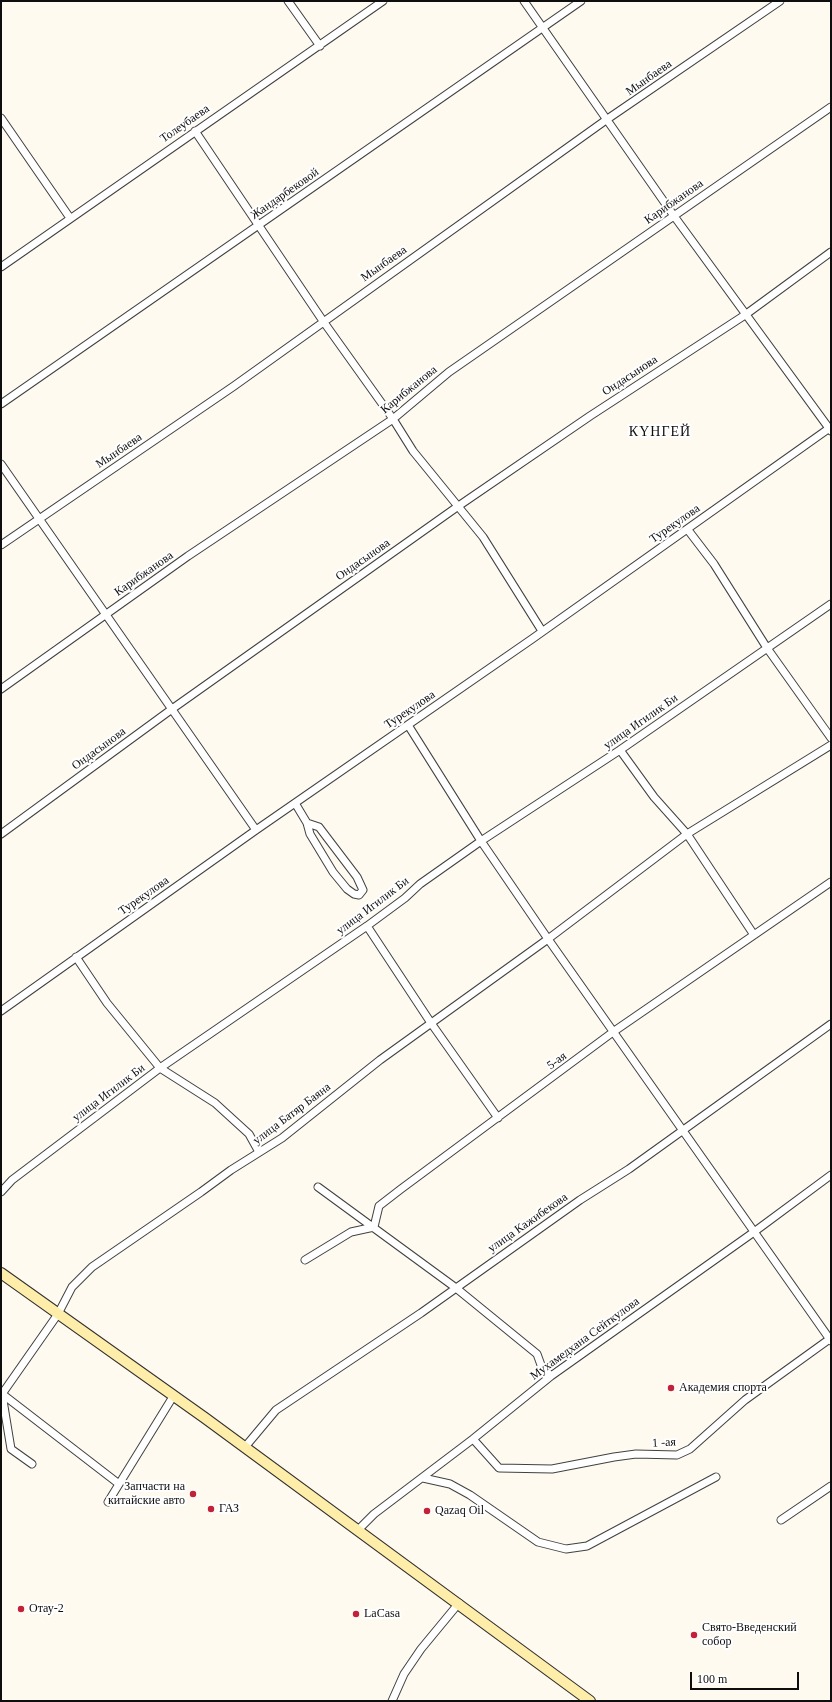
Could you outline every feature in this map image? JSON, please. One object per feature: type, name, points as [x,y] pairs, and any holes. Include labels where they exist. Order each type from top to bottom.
[{"type":"main road","points":[[1,1273],[174,1395],[459,1603],[590,1701]]},
{"type":"street","points":[[288,1],[320,46]]},
{"type":"street","name":"Толеубаева","points":[[1,267],[383,1]]},
{"type":"street","points":[[524,1],[674,216],[830,429]]},
{"type":"street","name":"Жандарбековой","points":[[1,404],[581,1]]},
{"type":"street","name":"Мынбаева","points":[[1,545],[234,386],[606,120],[780,1]]},
{"type":"street","name":"Карибжанова","points":[[1,690],[188,556],[393,419],[448,372],[831,107]]},
{"type":"street","points":[[1,118],[4,128],[70,218]]},
{"type":"street","points":[[195,131],[260,225],[323,321],[393,419],[413,451],[457,507],[483,537],[542,631]]},
{"type":"street","name":"Ондасынова","points":[[1,834],[172,709],[457,507],[590,416],[746,315],[831,252]]},
{"type":"street","name":"Турекулова","points":[[1,1011],[256,830],[408,725],[594,593],[688,530],[830,429]]},
{"type":"street","points":[[1,464],[256,830]]},
{"type":"street","points":[[688,530],[714,564],[767,648],[831,738]]},
{"type":"street","name":"улица Игилик Би","points":[[1,1192],[12,1180],[160,1068],[367,926],[405,898],[420,884],[481,841],[620,750],[831,604]]},
{"type":"street","points":[[408,725],[481,841],[548,939],[831,1339]]},
{"type":"street","name":"улица Батяр Баяна","points":[[2,1394],[58,1314],[72,1287],[92,1267],[231,1170],[282,1138],[380,1060],[548,939],[687,834],[831,745]]},
{"type":"street","points":[[620,750],[654,797],[687,834],[754,935]]},
{"type":"street","points":[[295,803],[307,823],[310,834],[333,872],[347,889],[354,894],[359,895],[363,890],[357,877],[319,827],[307,823]]},
{"type":"street","name":"5-ая","points":[[374,1227],[379,1206],[613,1032],[831,882]]},
{"type":"street","points":[[367,926],[431,1023],[498,1118]]},
{"type":"street","points":[[76,957],[107,1003],[160,1068],[215,1103],[249,1134],[259,1152]]},
{"type":"street","name":"улица Кажибекова","points":[[245,1447],[276,1410],[421,1313],[580,1200],[629,1169],[831,1024]]},
{"type":"street","name":"Мухамедхана Сейткулова","points":[[358,1530],[374,1514],[423,1478],[551,1376],[754,1232],[831,1175]]},
{"type":"street","points":[[318,1187],[456,1288],[537,1354],[541,1365],[551,1376]]},
{"type":"street","points":[[305,1260],[351,1232],[374,1227]]},
{"type":"street","name":"1 -ая","points":[[473,1439],[499,1468],[552,1469],[636,1454],[677,1455],[690,1449],[745,1400],[831,1339]]},
{"type":"street","points":[[2,1394],[11,1449],[32,1464]]},
{"type":"street","points":[[2,1394],[119,1484]]},
{"type":"street","points":[[108,1502],[174,1395]]},
{"type":"street","points":[[423,1478],[450,1484],[470,1495],[538,1542],[566,1549],[587,1546],[716,1477]]},
{"type":"street","points":[[782,1520],[831,1486]]},
{"type":"street","points":[[392,1701],[404,1674],[459,1603]]},
{"type":"place","name":"Академия спорта","points":[[671,1388]]},
{"type":"place","name":"Запчасти на китайские авто","points":[[193,1494]]},
{"type":"place","name":"ГАЗ","points":[[211,1509]]},
{"type":"place","name":"Qazaq Oil","points":[[427,1511]]},
{"type":"place","name":"Отау-2","points":[[21,1609]]},
{"type":"place","name":"LaCasa","points":[[356,1614]]},
{"type":"place","name":"Свято-Введенский собор","points":[[694,1635]]},
{"type":"district","name":"КҮНГЕЙ","points":[[660,432]]}]
